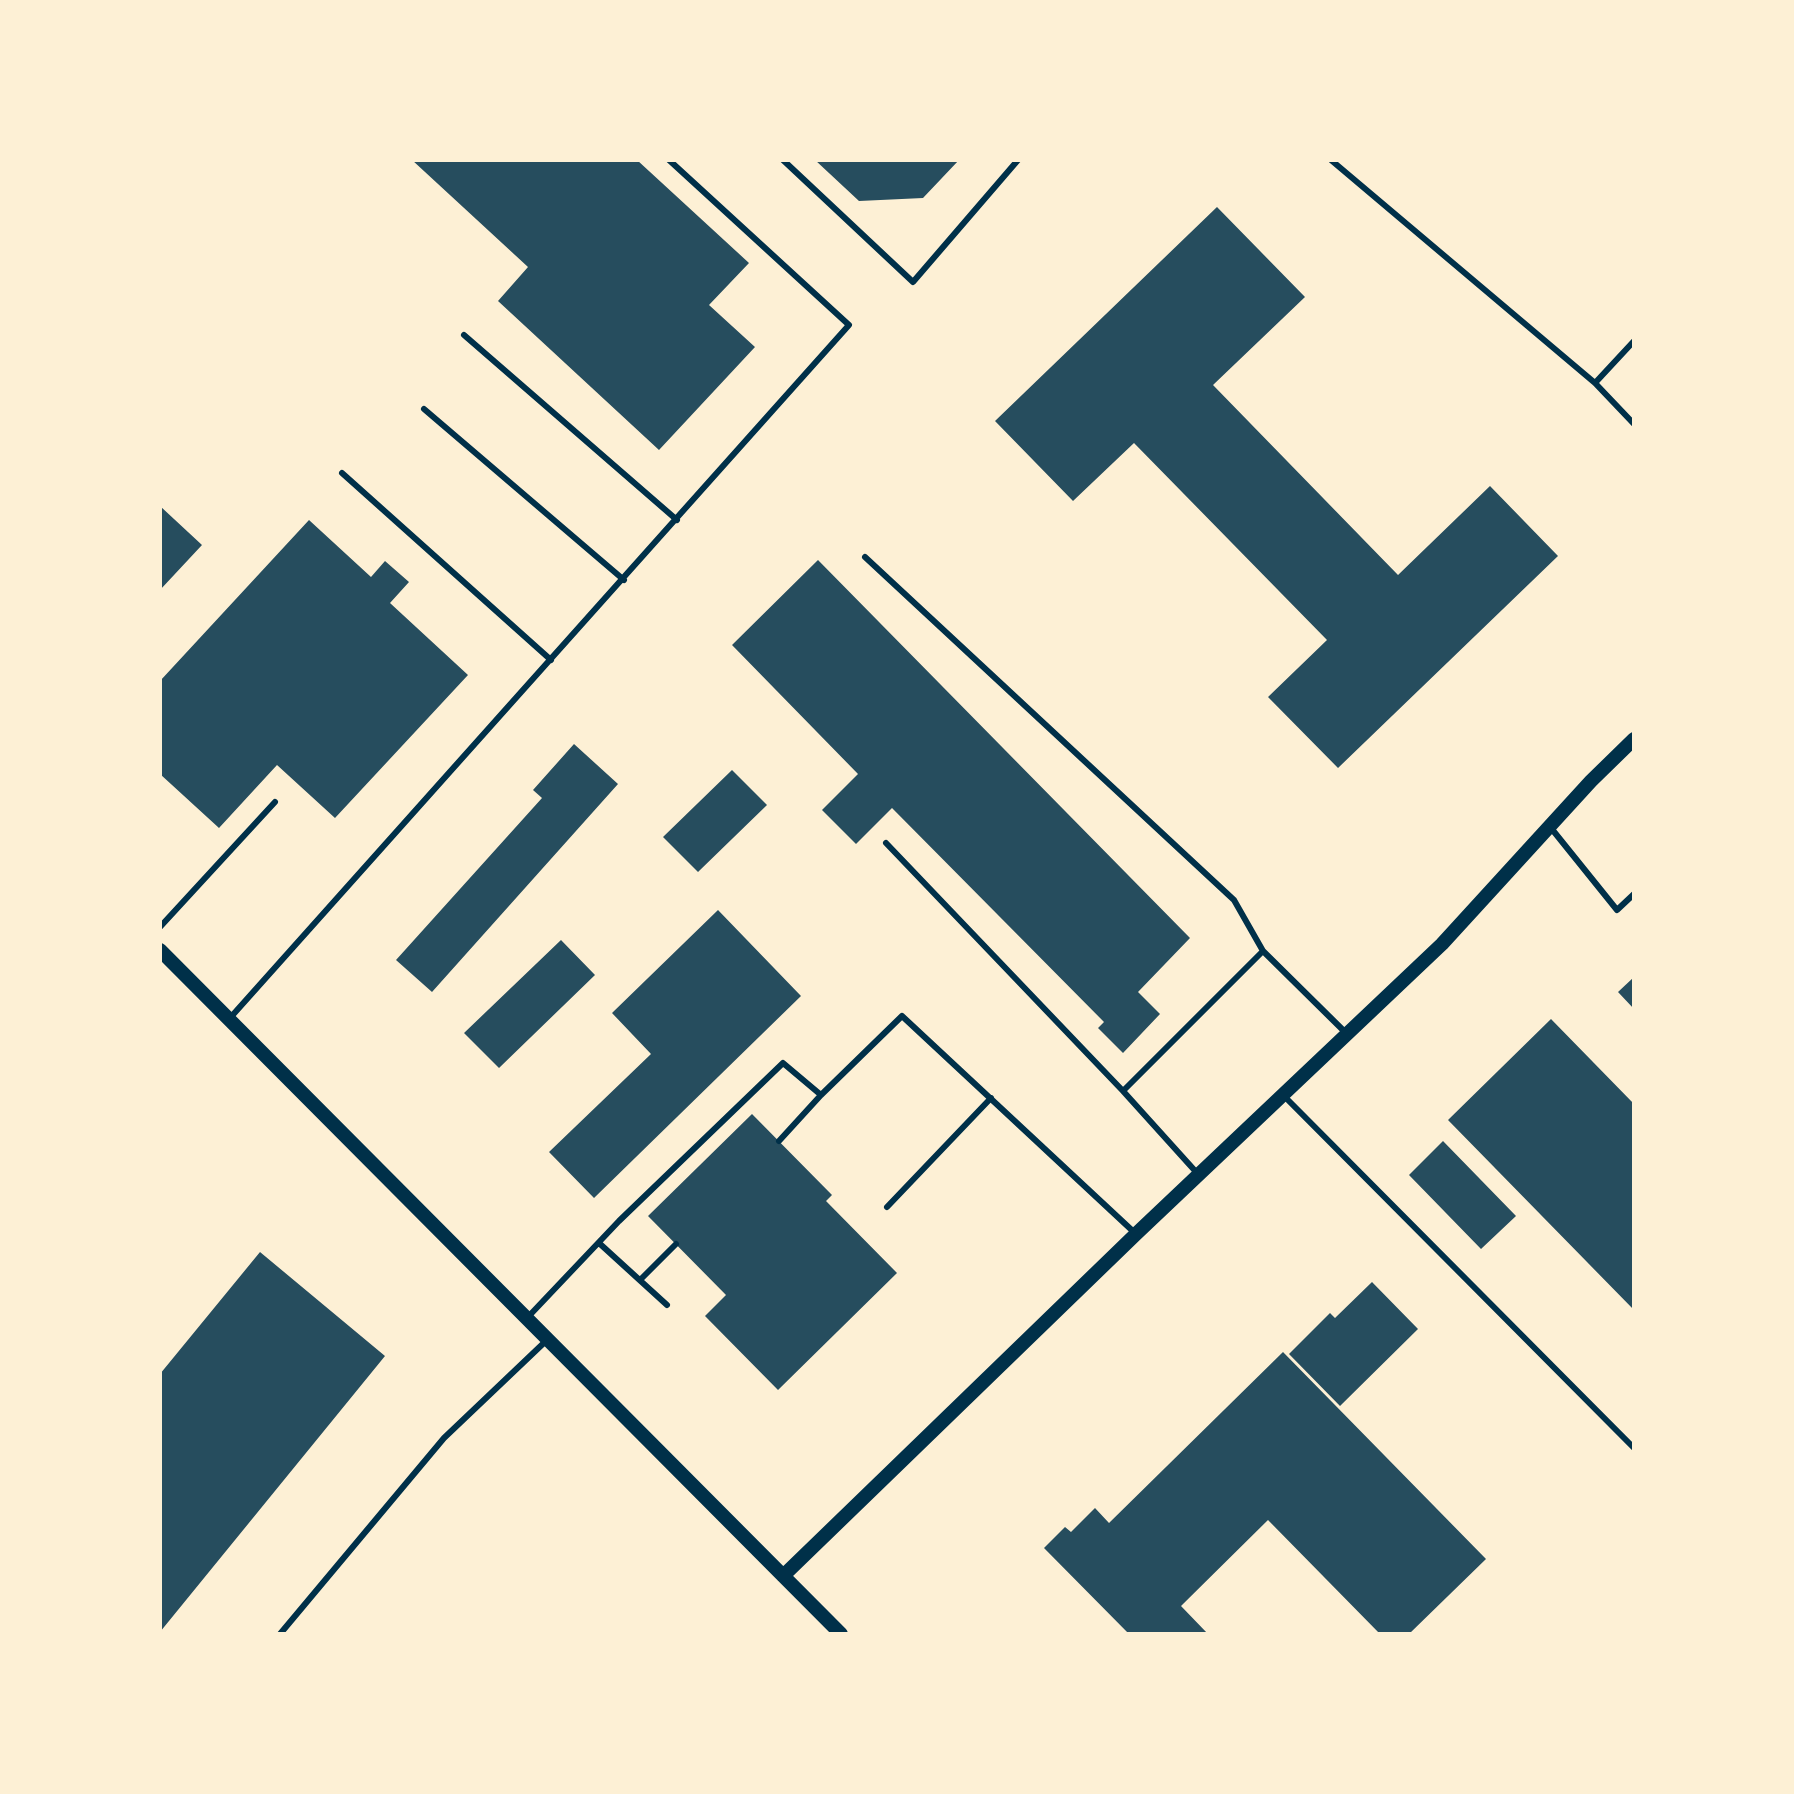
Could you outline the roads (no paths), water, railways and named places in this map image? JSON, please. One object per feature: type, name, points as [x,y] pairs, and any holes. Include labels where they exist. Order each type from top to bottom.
[{"type":"street","points":[[783,1576],[1136,1234],[1442,944],[1634,739]]},
{"type":"street","points":[[160,950],[841,1634]]},
{"type":"lane","points":[[230,1018],[849,325],[669,160]]},
{"type":"lane","points":[[783,160],[913,282],[1018,160]]},
{"type":"lane","points":[[1331,160],[1595,383],[1634,424]]},
{"type":"lane","points":[[464,335],[677,520]]},
{"type":"lane","points":[[1595,383],[1634,341]]},
{"type":"lane","points":[[424,409],[624,580]]},
{"type":"lane","points":[[342,473],[551,660]]},
{"type":"lane","points":[[865,557],[1234,900],[1263,951],[1348,1034]]},
{"type":"lane","points":[[160,927],[275,802]]},
{"type":"lane","points":[[1550,826],[1617,910],[1634,894]]},
{"type":"lane","points":[[886,843],[1200,1175]]},
{"type":"lane","points":[[1123,1091],[1263,951]]},
{"type":"lane","points":[[779,1141],[902,1016],[1136,1234]]},
{"type":"lane","points":[[528,1317],[783,1063],[821,1095]]},
{"type":"lane","points":[[1284,1096],[1634,1448]]},
{"type":"lane","points":[[887,1207],[991,1098]]},
{"type":"lane","points":[[599,1243],[667,1305]]},
{"type":"lane","points":[[640,1280],[676,1244]]},
{"type":"lane","points":[[280,1634],[444,1438],[548,1339]]}]
